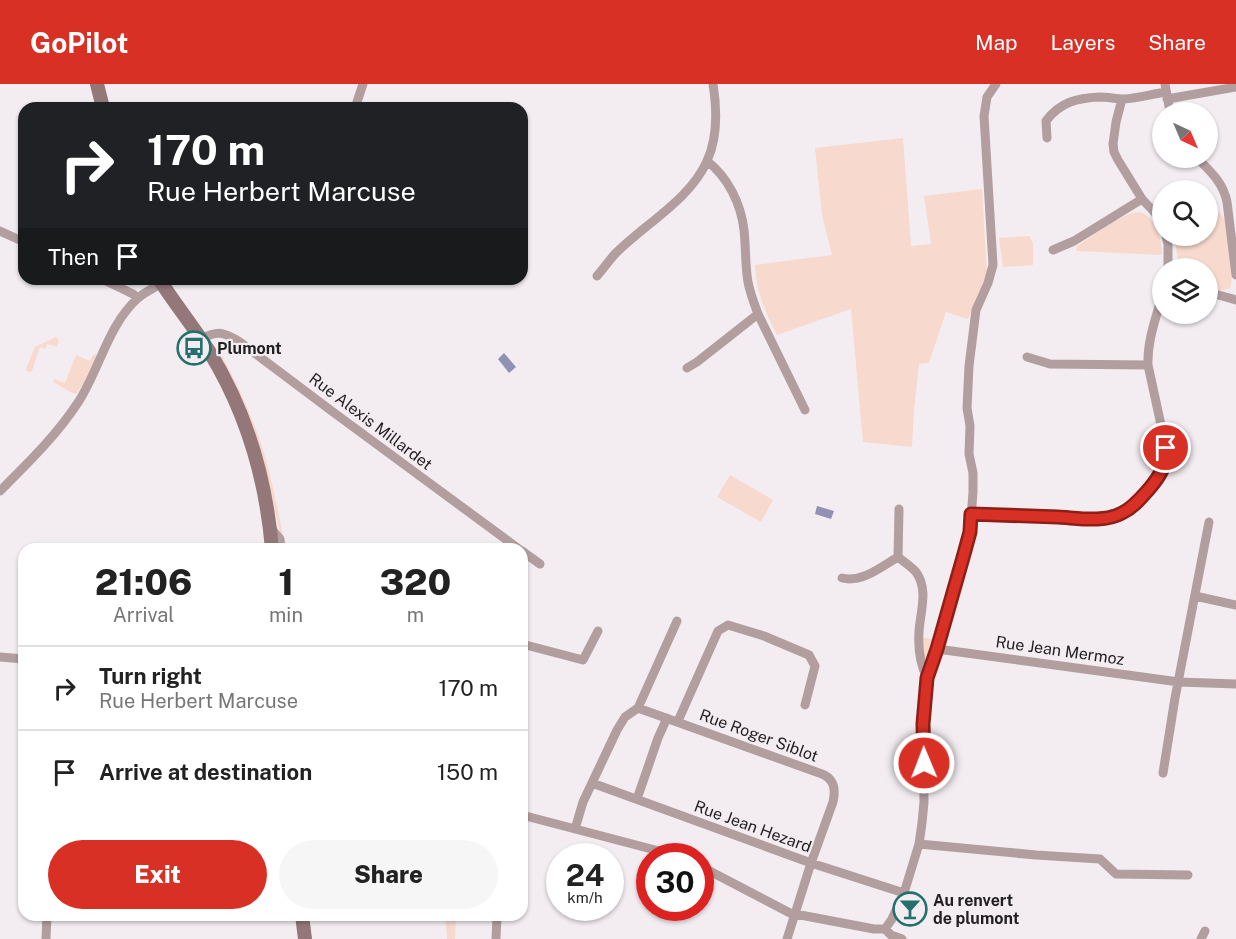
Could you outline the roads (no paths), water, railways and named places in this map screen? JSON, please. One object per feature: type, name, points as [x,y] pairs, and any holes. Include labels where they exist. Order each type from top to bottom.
[{"type":"main road","points":[[98,84],[102,102]]},
{"type":"main road","points":[[164,285],[201,339],[224,378],[237,406],[255,452],[264,489],[271,543]]},
{"type":"main road","points":[[302,921],[304,939]]},
{"type":"street","points":[[358,102],[363,84]]},
{"type":"street","points":[[597,276],[615,255],[670,206],[699,176],[712,148],[715,126],[713,84]]},
{"type":"street","points":[[714,873],[795,915],[874,930],[885,929],[904,893],[919,844],[924,802],[923,724],[927,678],[970,532],[973,473],[969,454],[969,366],[976,310],[993,265],[984,116],[987,97],[996,84]]},
{"type":"street","points":[[1047,138],[1046,121],[1060,106],[1080,99],[1099,97],[1122,99],[1166,92],[1236,87]]},
{"type":"street","points":[[1122,99],[1116,122],[1114,152],[1143,199],[1152,209]]},
{"type":"street","points":[[707,161],[722,175],[736,201],[744,230],[748,282],[758,314],[805,410]]},
{"type":"street","points":[[1207,168],[1224,190],[1236,275]]},
{"type":"street","points":[[1053,250],[1074,241],[1143,199]]},
{"type":"street","points":[[0,231],[18,239]]},
{"type":"street","points":[[114,285],[138,298]]},
{"type":"street","points":[[0,491],[46,443],[78,403],[116,327],[138,298],[156,285]]},
{"type":"street","points":[[1218,295],[1236,300]]},
{"type":"street","points":[[687,368],[698,362],[758,314]]},
{"type":"street","points":[[971,514],[1100,518],[1115,516],[1133,506],[1161,474],[1166,459],[1162,428],[1148,365],[1149,345],[1155,324]]},
{"type":"street","name":"Rue Alexis Millardet","points":[[201,339],[220,333],[231,336],[511,543]]},
{"type":"street","points":[[1028,357],[1050,364],[1148,365]]},
{"type":"street","points":[[898,557],[899,509]]},
{"type":"street","points":[[1163,773],[1209,522]]},
{"type":"street","points":[[270,527],[280,539],[280,543]]},
{"type":"street","name":"Rue Alexis Millardet","points":[[528,555],[540,564]]},
{"type":"street","points":[[842,578],[855,580],[898,557]]},
{"type":"street","points":[[898,557],[916,572],[921,585],[923,603],[919,633],[920,659],[927,678]]},
{"type":"street","points":[[1195,597],[1236,605]]},
{"type":"street","points":[[575,829],[583,802],[617,730],[625,717],[638,708],[677,621]]},
{"type":"street","name":"Rue Roger Siblot","points":[[678,721],[718,631],[728,625],[764,636],[809,655],[815,666],[805,705]]},
{"type":"street","points":[[528,646],[583,660],[598,631]]},
{"type":"street","name":"Rue Jean Mermoz","points":[[937,649],[1179,682],[1236,684]]},
{"type":"street","points":[[0,657],[18,658]]},
{"type":"street","name":"Rue Roger Siblot","points":[[638,708],[822,774],[830,780],[835,788],[835,795],[787,939]]},
{"type":"street","points":[[637,799],[667,718]]},
{"type":"street","name":"Rue Jean Hezard","points":[[592,783],[812,863],[904,893]]},
{"type":"street","points":[[528,817],[636,845]]},
{"type":"street","points":[[919,844],[1100,859],[1116,874],[1188,875]]},
{"type":"street","points":[[46,939],[47,921]]},
{"type":"street","points":[[496,939],[497,921]]},
{"type":"street","points":[[885,929],[891,935],[902,939]]},
{"type":"water","points":[[504,353],[516,367],[509,373],[498,359]]},
{"type":"water","points":[[817,506],[834,511],[831,519],[815,514]]},
{"type":"place","name":"Plumont","points":[[194,348]]},
{"type":"place","name":"Au renvert de plumont","points":[[910,909]]}]
